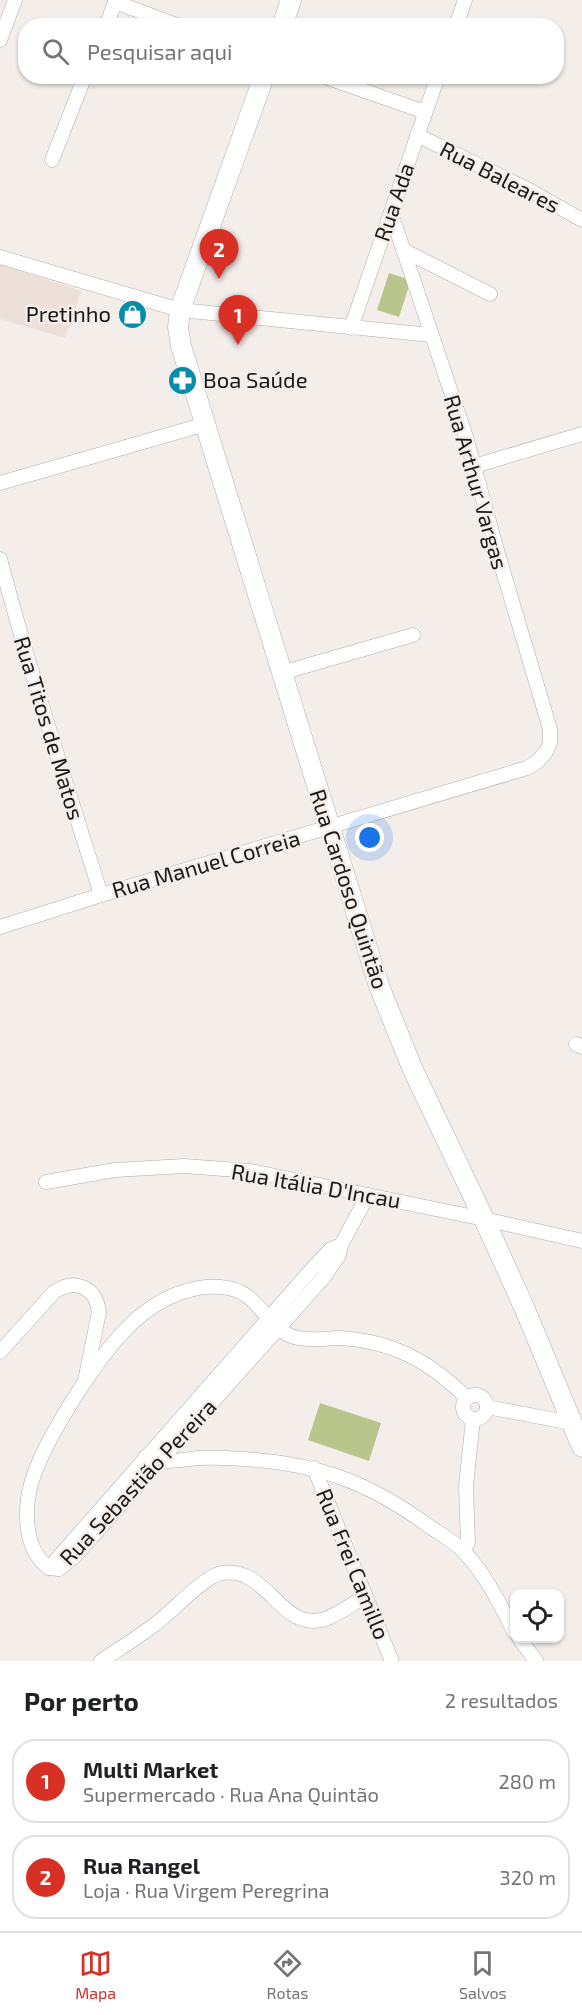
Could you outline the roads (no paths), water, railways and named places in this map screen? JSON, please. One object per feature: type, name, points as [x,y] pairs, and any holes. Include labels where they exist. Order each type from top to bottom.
[{"type":"street","points":[[0,40],[15,0]]},
{"type":"street","points":[[285,18],[291,0]]},
{"type":"street","points":[[459,18],[465,0]]},
{"type":"street","points":[[109,18],[115,1],[159,18]]},
{"type":"street","points":[[52,160],[82,84]]},
{"type":"street","name":"Rua Cardoso Quintão","points":[[261,84],[180,310],[178,327],[181,346],[379,986],[413,1070],[524,1307],[582,1447]]},
{"type":"street","points":[[345,84],[425,112]]},
{"type":"street","name":"Rua Ada","points":[[351,328],[435,84]]},
{"type":"street","name":"Rua Baleares","points":[[417,135],[529,190],[582,220]]},
{"type":"street","name":"Rua Arthur Vargas","points":[[391,213],[466,437],[550,729],[550,743],[546,752]]},
{"type":"street","points":[[403,250],[490,294]]},
{"type":"street","points":[[0,257],[180,310],[431,335]]},
{"type":"street","points":[[0,483],[206,424]]},
{"type":"street","points":[[474,466],[582,434]]},
{"type":"street","name":"Rua Titos de Matos","points":[[0,559],[29,669],[54,741],[101,895]]},
{"type":"street","points":[[281,673],[413,635]]},
{"type":"street","name":"Rua Manuel Correia","points":[[0,927],[527,768],[546,752]]},
{"type":"street","name":"Rua Itália D'Incau","points":[[46,1182],[115,1170],[184,1166],[251,1171],[582,1241]]},
{"type":"street","name":"Rua Sebastião Pereira","points":[[49,1568],[59,1569],[66,1565],[334,1264],[341,1245],[368,1195]]},
{"type":"street","name":"Rua Sebastião Pereira","points":[[49,1568],[321,1259],[331,1249],[341,1245]]},
{"type":"street","points":[[0,1352],[54,1292],[71,1285],[78,1286],[94,1296],[98,1302],[99,1312],[84,1384]]},
{"type":"street","points":[[49,1568],[39,1560],[31,1542],[27,1516],[28,1500],[40,1461],[84,1384],[107,1351],[129,1326],[165,1299],[187,1290],[212,1287],[232,1288],[246,1295],[279,1328],[290,1336],[300,1339],[339,1338],[370,1341],[393,1347],[416,1359],[450,1382],[467,1398]]},
{"type":"street","points":[[480,1396],[486,1402],[487,1407],[483,1416],[473,1419],[469,1417],[463,1406],[467,1398],[480,1396]]},
{"type":"street","points":[[487,1407],[572,1423]]},
{"type":"street","points":[[464,1552],[468,1542],[466,1486],[473,1419]]},
{"type":"street","points":[[145,1457],[160,1462],[200,1458],[241,1458],[285,1462],[350,1479],[383,1495],[464,1552],[485,1577],[510,1624]]},
{"type":"street","name":"Rua Frei Camillo","points":[[314,1468],[391,1659]]},
{"type":"street","points":[[101,1661],[162,1620],[203,1582],[223,1573],[239,1574],[260,1583],[281,1607],[298,1618],[313,1621],[326,1618],[365,1596]]},
{"type":"street","points":[[523,1643],[536,1661]]},
{"type":"place","name":"Rua Rangel","points":[[219,279]]},
{"type":"place","name":"Pretinho","points":[[132,314]]},
{"type":"place","name":"Multi Market","points":[[238,345]]},
{"type":"place","name":"Boa Saúde","points":[[182,380]]}]
